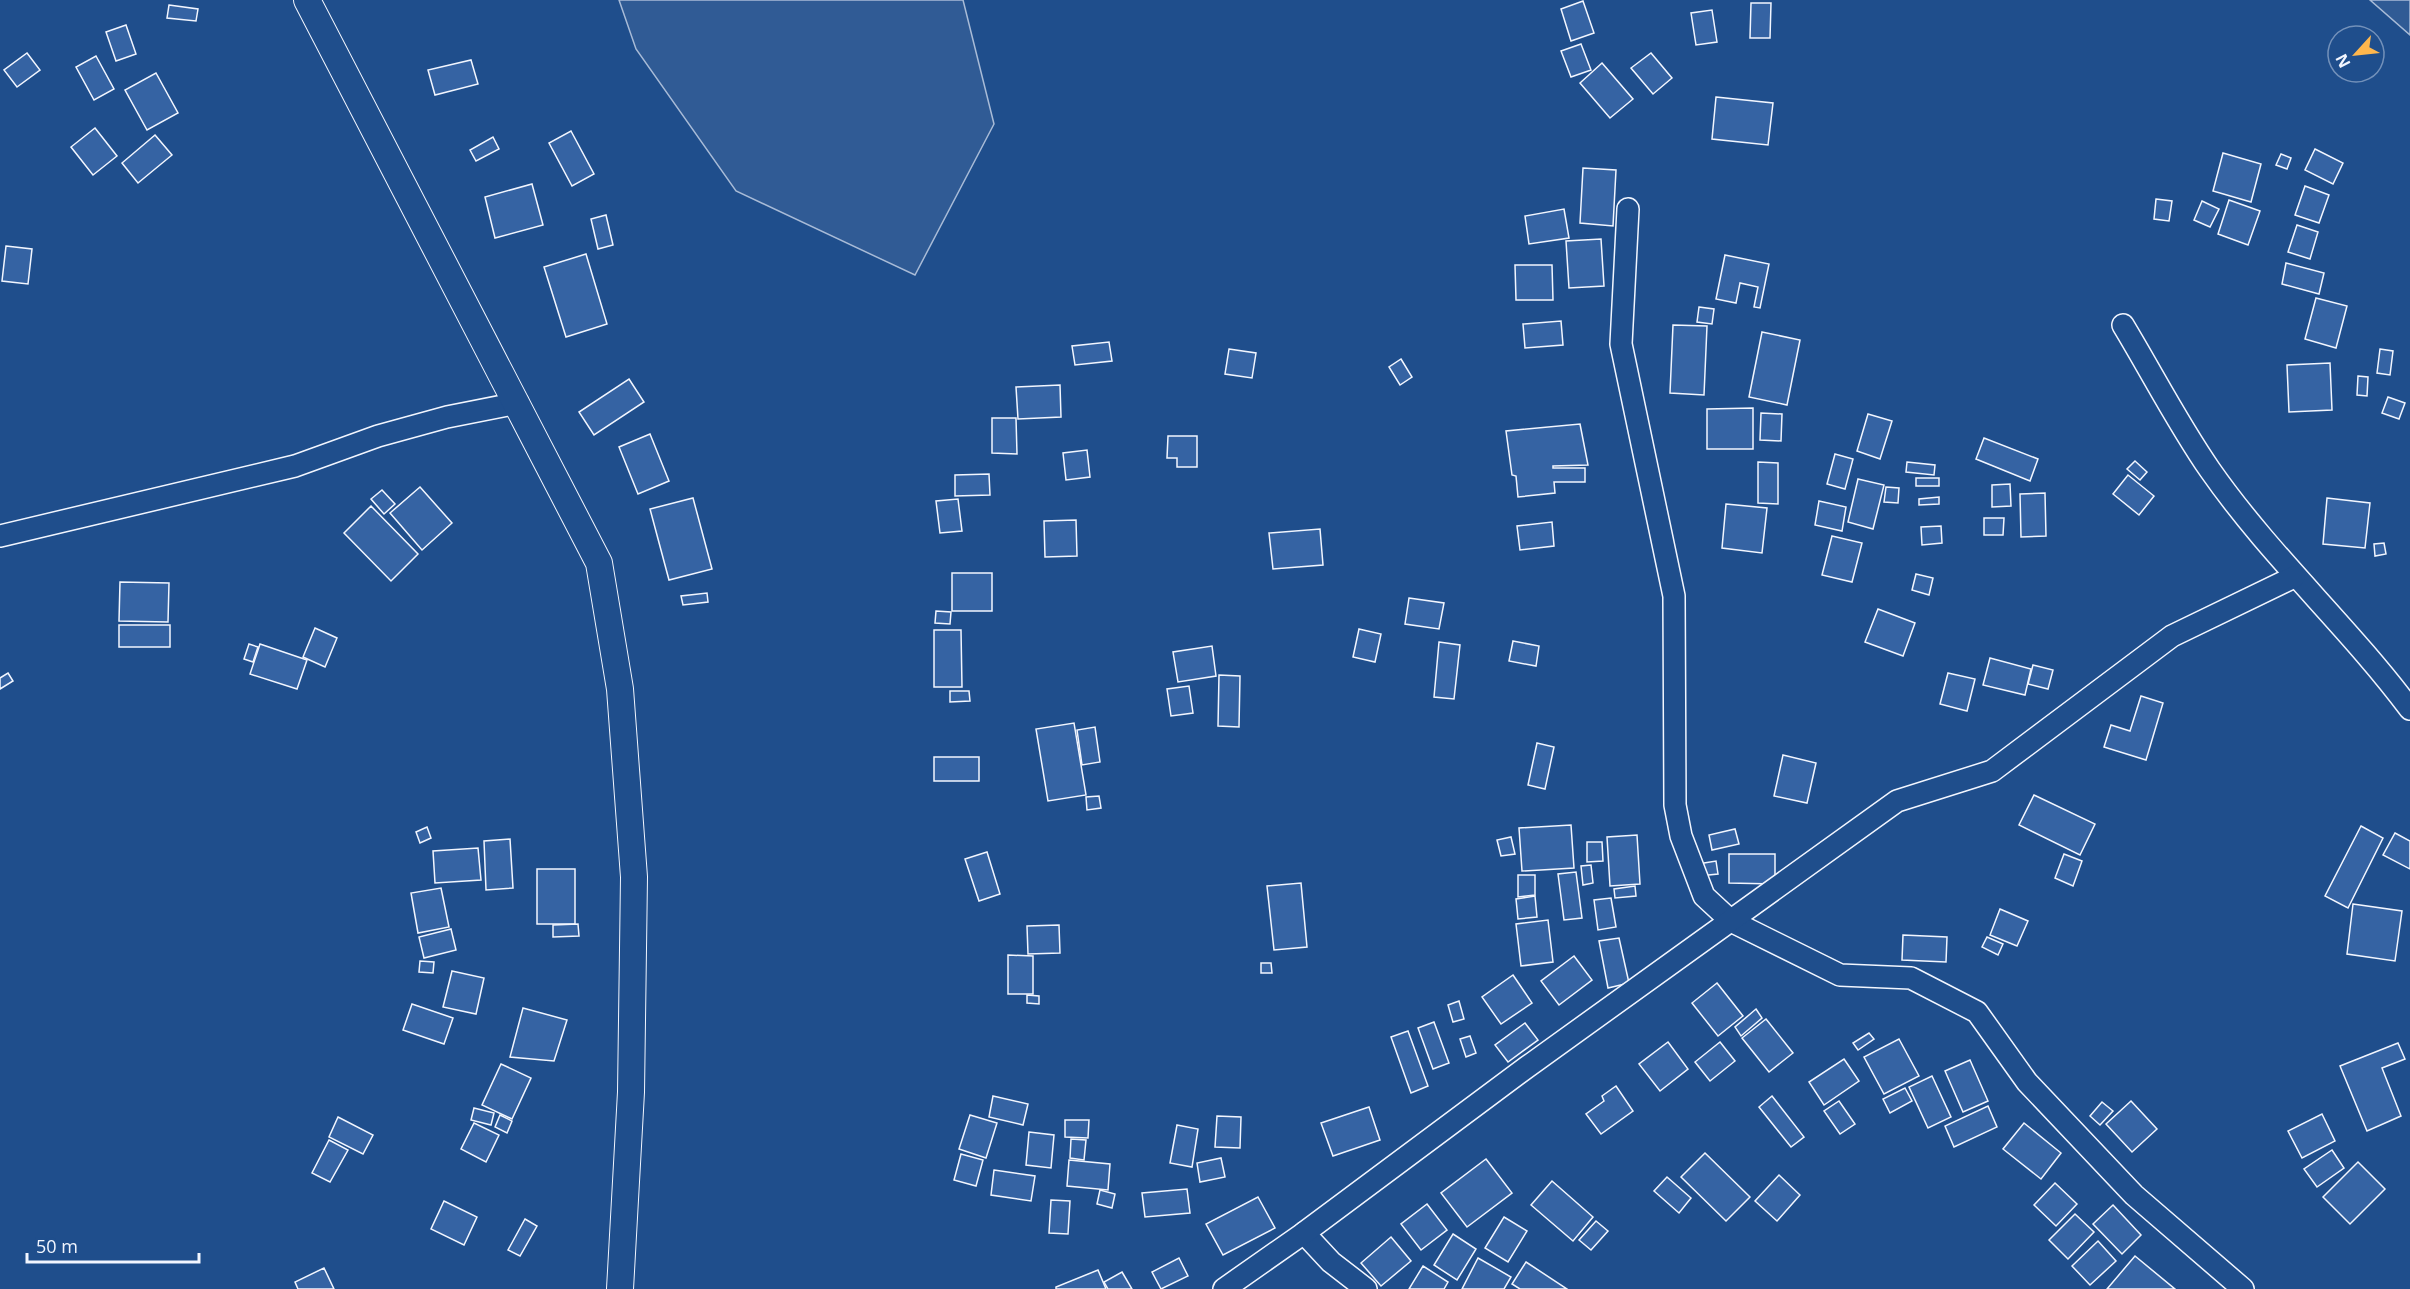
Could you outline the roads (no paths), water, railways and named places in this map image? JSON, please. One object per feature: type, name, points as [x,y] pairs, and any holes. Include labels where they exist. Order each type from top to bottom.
[{"type":"street","points":[[307,0],[599,563],[620,688],[634,877],[631,1092],[620,1289]]},
{"type":"street","points":[[1628,209],[1621,344],[1674,596],[1675,804],[1682,836],[1704,896],[1731,921],[1840,975],[1911,978],[1977,1012],[2027,1082],[2134,1195],[2243,1289]]},
{"type":"street","points":[[2123,325],[2210,470],[2294,577],[2390,682],[2410,709]]},
{"type":"street","points":[[0,536],[295,466],[390,433],[447,417],[518,403]]},
{"type":"street","points":[[1224,1289],[1304,1233],[1527,1067],[1897,801],[1992,771],[2172,636],[2294,577]]},
{"type":"street","points":[[1304,1233],[1331,1262],[1366,1289]]}]
